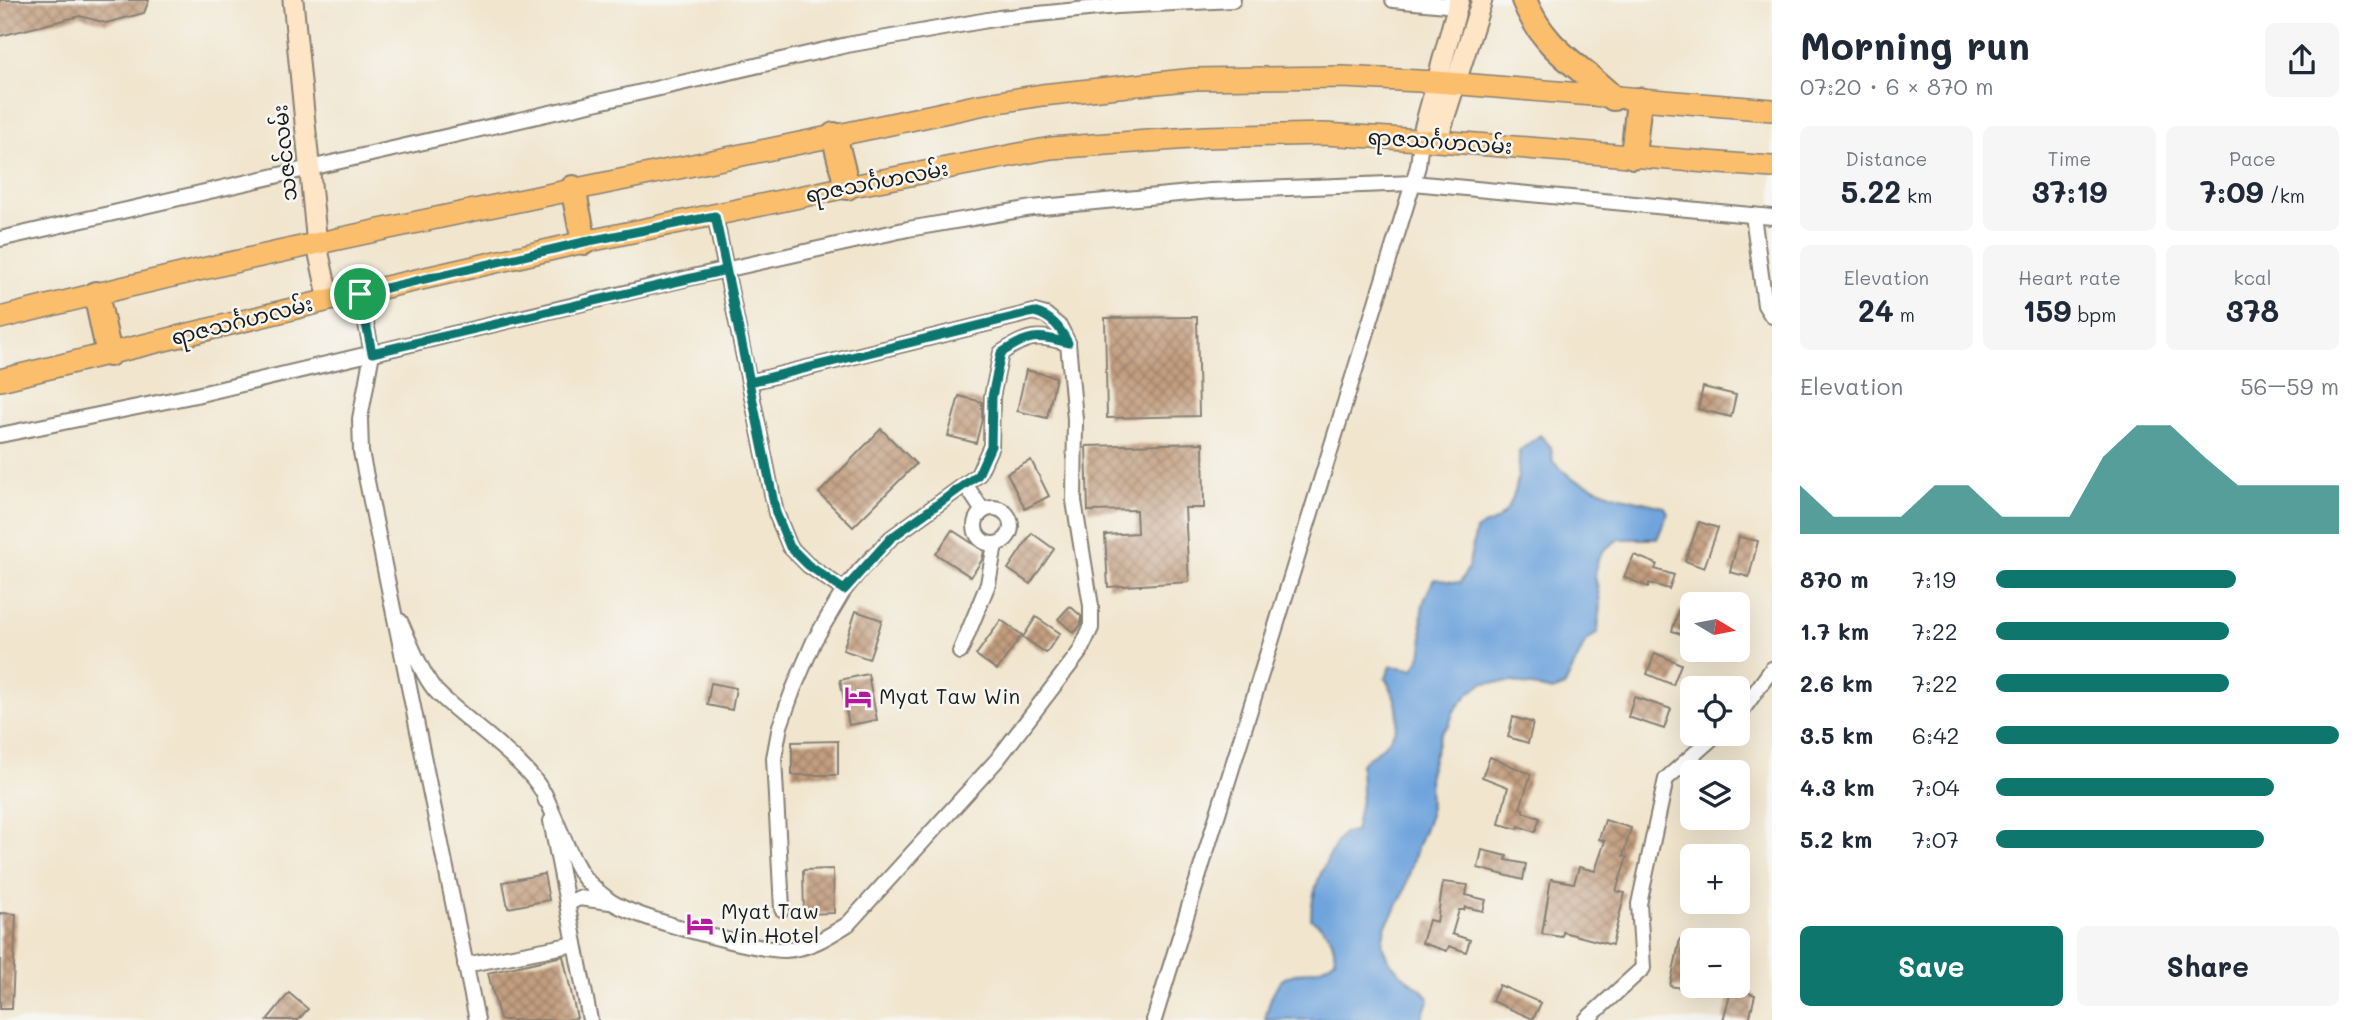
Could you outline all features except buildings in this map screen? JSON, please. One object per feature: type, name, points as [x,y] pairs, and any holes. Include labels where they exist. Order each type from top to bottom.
[{"type":"highway","points":[[1524,0],[1546,40],[1613,98]]},
{"type":"highway","points":[[1633,156],[1639,100]]},
{"type":"highway","points":[[834,135],[846,187]]},
{"type":"highway","points":[[573,188],[584,242]]},
{"type":"highway","points":[[96,294],[109,354]]},
{"type":"main road","name":"သဇင်လမ်း","points":[[293,0],[317,245],[329,300]]},
{"type":"main road","points":[[1429,141],[1446,83],[1482,0]]},
{"type":"main road","points":[[1446,83],[1458,3]]},
{"type":"main road","points":[[0,318],[96,294],[573,188],[1014,99],[1195,79],[1343,77],[1772,110]]},
{"type":"main road","name":"ရာဇသင်္ဂဟလမ်း","points":[[0,380],[329,300],[584,242],[846,187],[1051,148],[1204,137],[1311,134],[1772,167]]},
{"type":"street","points":[[0,239],[785,58],[965,23],[1117,6],[1233,0]]},
{"type":"street","points":[[1393,0],[1458,3]]},
{"type":"street","points":[[1154,1020],[1418,166],[1429,141]]},
{"type":"street","points":[[0,435],[196,395],[908,229],[1032,208],[1210,191],[1413,183],[1772,217]]},
{"type":"street","points":[[1753,215],[1766,306],[1772,316]]},
{"type":"street","points":[[715,216],[776,513],[790,547],[808,565],[844,590]]},
{"type":"street","points":[[360,294],[372,353],[360,419],[361,452],[477,1020]]},
{"type":"street","points":[[567,904],[579,898],[612,902],[652,918],[743,943],[785,950],[821,941],[848,924],[997,760],[1079,653],[1091,628],[1091,606],[1074,501],[1075,419],[1068,343],[1060,327],[1046,316],[1034,312],[750,382]]},
{"type":"street","points":[[782,909],[774,758],[780,726],[814,641],[844,590],[891,538],[978,475],[991,446],[992,397],[1001,353],[1022,339],[1046,337],[1068,343]]},
{"type":"street","points":[[965,484],[983,511]]},
{"type":"street","points":[[983,511],[1003,511],[1010,520],[1009,535],[1005,540],[995,544],[983,541],[976,533],[977,518],[983,511]]},
{"type":"street","points":[[960,652],[988,584],[995,544]]},
{"type":"street","points":[[391,601],[434,689],[519,764],[544,793],[585,879],[612,902]]},
{"type":"street","points":[[1750,699],[1772,669]]},
{"type":"street","points":[[1587,1020],[1643,968],[1639,904],[1666,779],[1703,746]]},
{"type":"street","points":[[544,793],[590,1020]]},
{"type":"street","points":[[465,965],[575,944]]},
{"type":"water","points":[[1540,435],[1551,447],[1553,462],[1573,479],[1613,495],[1665,507],[1668,513],[1657,539],[1619,539],[1604,550],[1598,559],[1595,575],[1600,601],[1598,632],[1585,643],[1564,687],[1552,691],[1514,682],[1483,683],[1468,694],[1441,733],[1429,774],[1430,815],[1403,895],[1385,927],[1382,945],[1388,959],[1400,973],[1429,998],[1421,1020],[1265,1020],[1273,992],[1283,979],[1314,970],[1335,959],[1329,936],[1311,919],[1312,907],[1325,863],[1343,833],[1355,832],[1362,794],[1361,764],[1385,744],[1396,726],[1396,701],[1385,678],[1391,666],[1413,669],[1423,647],[1421,618],[1434,579],[1460,583],[1468,568],[1476,530],[1497,520],[1504,513],[1513,497],[1518,479],[1519,451]]},
{"type":"place","name":"Myat Taw Win","points":[[858,697]]},
{"type":"place","name":"Myat Taw Win Hotel","points":[[700,924]]},
{"type":"route","points":[[715,216],[750,382],[1034,312],[1046,316],[1060,327],[1068,343],[1046,337],[1022,339],[1001,353],[992,397],[991,446],[978,475],[891,538],[844,590],[808,565],[790,547],[776,513],[726,270],[372,353],[360,294],[584,242],[715,216]]}]
